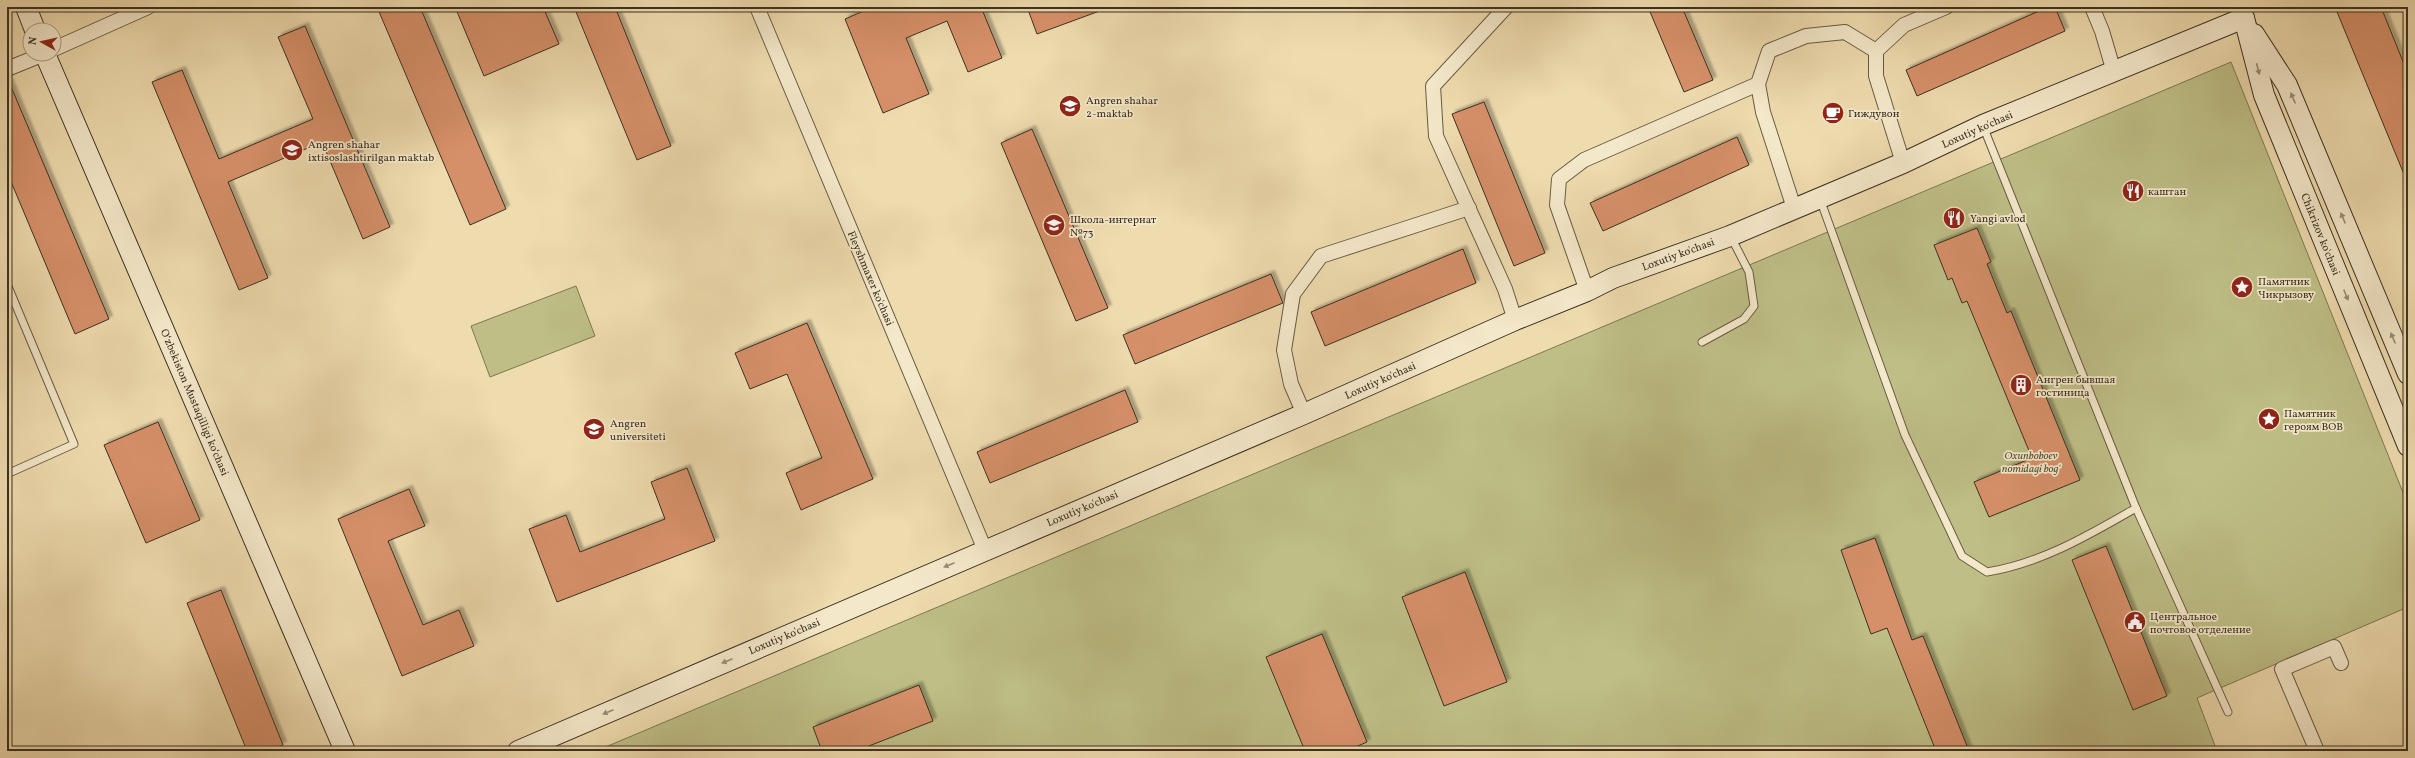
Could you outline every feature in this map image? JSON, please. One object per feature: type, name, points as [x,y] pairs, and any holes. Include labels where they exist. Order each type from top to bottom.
[{"type":"street","points":[[26,7],[32,22]]},
{"type":"street","points":[[62,45],[148,7]]},
{"type":"street","name":"Fleyshmaxer ko'chasi","points":[[757,7],[985,550]]},
{"type":"street","points":[[1506,7],[1433,86],[1436,136],[1505,289],[1515,320]]},
{"type":"street","points":[[1903,163],[1876,76],[1876,51],[1904,25],[1946,7]]},
{"type":"street","points":[[2092,7],[2102,31],[2114,72]]},
{"type":"street","points":[[2242,13],[2287,85],[2408,374]]},
{"type":"street","name":"Loxutiy ko'chasi","points":[[518,751],[1304,414],[1515,320],[1587,291],[1613,278],[1730,236],[1903,163],[1983,126],[2114,72],[2242,13]]},
{"type":"street","name":"Chikrizov ko'chasi","points":[[2242,13],[2264,95],[2408,446]]},
{"type":"street","points":[[1794,208],[1763,112],[1758,84],[1769,51],[1806,36],[1845,32],[1876,51]]},
{"type":"street","points":[[7,69],[24,62]]},
{"type":"street","name":"O‘zbekiston Mustaqilligi ko‘chasi","points":[[47,62],[345,751]]},
{"type":"street","points":[[1587,291],[1557,205],[1559,179],[1584,160],[1758,84]]},
{"type":"street","points":[[1304,414],[1291,384],[1284,350],[1293,294],[1321,256],[1469,208]]},
{"type":"street","points":[[2317,751],[2282,669],[2334,648],[2341,663]]},
{"type":"lane","points":[[1983,126],[2136,508],[2228,712]]},
{"type":"lane","points":[[1820,197],[1905,435],[1962,556],[1987,572],[2015,568],[2077,542],[2136,508]]},
{"type":"lane","points":[[1702,342],[1744,319],[1754,306],[1749,272],[1730,236]]},
{"type":"lane","points":[[7,284],[74,444],[7,474]]},
{"type":"green space","name":"Oxunboboev nomidagi bog'","points":[[2231,62],[2408,505],[2408,607],[2197,698],[2217,751],[596,751]]},
{"type":"green space","points":[[576,286],[595,336],[490,377],[471,326]]},
{"type":"building","points":[[377,7],[420,7],[506,209],[470,225]]},
{"type":"building","points":[[455,7],[543,7],[559,44],[484,76]]},
{"type":"building","points":[[574,7],[615,7],[671,146],[637,160]]},
{"type":"building","points":[[873,7],[981,7],[1002,58],[968,72],[947,21],[906,38],[929,94],[883,113],[845,19]]},
{"type":"building","points":[[1027,7],[1105,7],[1105,9],[1037,34]]},
{"type":"building","points":[[1648,7],[1682,7],[1713,80],[1684,92]]},
{"type":"building","points":[[2048,7],[2055,7],[2065,31],[1917,96],[1906,70]]},
{"type":"building","points":[[2335,7],[2381,7],[2408,74],[2408,184]]},
{"type":"building","points":[[305,26],[390,227],[363,239],[322,142],[228,182],[268,278],[239,290],[152,82],[182,70],[219,159],[313,119],[278,37]]},
{"type":"building","points":[[7,77],[109,319],[75,334],[7,172]]},
{"type":"building","points":[[1484,102],[1545,253],[1514,266],[1452,114]]},
{"type":"building","name":"Школа-интернат №73","points":[[1032,129],[1108,308],[1076,321],[1001,143]]},
{"type":"building","points":[[1737,137],[1749,165],[1603,231],[1590,203]]},
{"type":"building","points":[[1977,228],[1991,262],[1987,264],[2007,313],[2011,311],[2080,480],[1989,517],[1974,482],[2032,458],[1967,301],[1962,303],[1952,278],[1948,280],[1934,245]]},
{"type":"building","points":[[1463,249],[1476,283],[1325,346],[1311,312]]},
{"type":"building","points":[[1271,274],[1283,303],[1135,364],[1123,335]]},
{"type":"building","points":[[807,323],[873,479],[801,510],[786,473],[822,458],[787,374],[750,389],[735,353]]},
{"type":"building","points":[[1125,390],[1138,422],[990,483],[977,452]]},
{"type":"building","points":[[158,422],[200,520],[146,543],[104,445]]},
{"type":"building","points":[[687,468],[715,541],[557,602],[529,529],[566,515],[580,552],[665,519],[651,482]]},
{"type":"building","points":[[409,489],[425,526],[388,541],[423,625],[459,610],[474,646],[402,676],[338,519]]},
{"type":"building","points":[[1875,538],[1912,640],[1923,636],[1969,751],[1936,751],[1887,628],[1871,634],[1841,550]]},
{"type":"building","points":[[2106,546],[2167,696],[2133,710],[2072,560]]},
{"type":"building","points":[[1465,572],[1507,682],[1444,706],[1402,597]]},
{"type":"building","points":[[221,590],[283,745],[268,751],[247,751],[187,603]]},
{"type":"building","points":[[1322,634],[1367,742],[1346,751],[1305,751],[1266,657]]},
{"type":"building","points":[[919,685],[933,721],[856,751],[822,751],[813,727]]},
{"type":"place","name":"Angren shahar 2-maktab","points":[[1070,106]]},
{"type":"place","name":"Гиждувон","points":[[1833,113]]},
{"type":"place","name":"Angren shahar ixtisoslashtirilgan maktab","points":[[292,150]]},
{"type":"place","name":"каштан","points":[[2133,191]]},
{"type":"place","name":"Yangi avlod","points":[[1954,218]]},
{"type":"place","name":"Школа-интернат №73","points":[[1054,225]]},
{"type":"place","name":"Памятник Чикрызову","points":[[2242,287]]},
{"type":"place","name":"Ангрен бывшая гостиница","points":[[2021,385]]},
{"type":"place","name":"Памятник героям ВОВ","points":[[2269,419]]},
{"type":"place","name":"Angren universiteti","points":[[594,429]]},
{"type":"place","name":"Центральное почтовое отделение","points":[[2135,622]]}]
